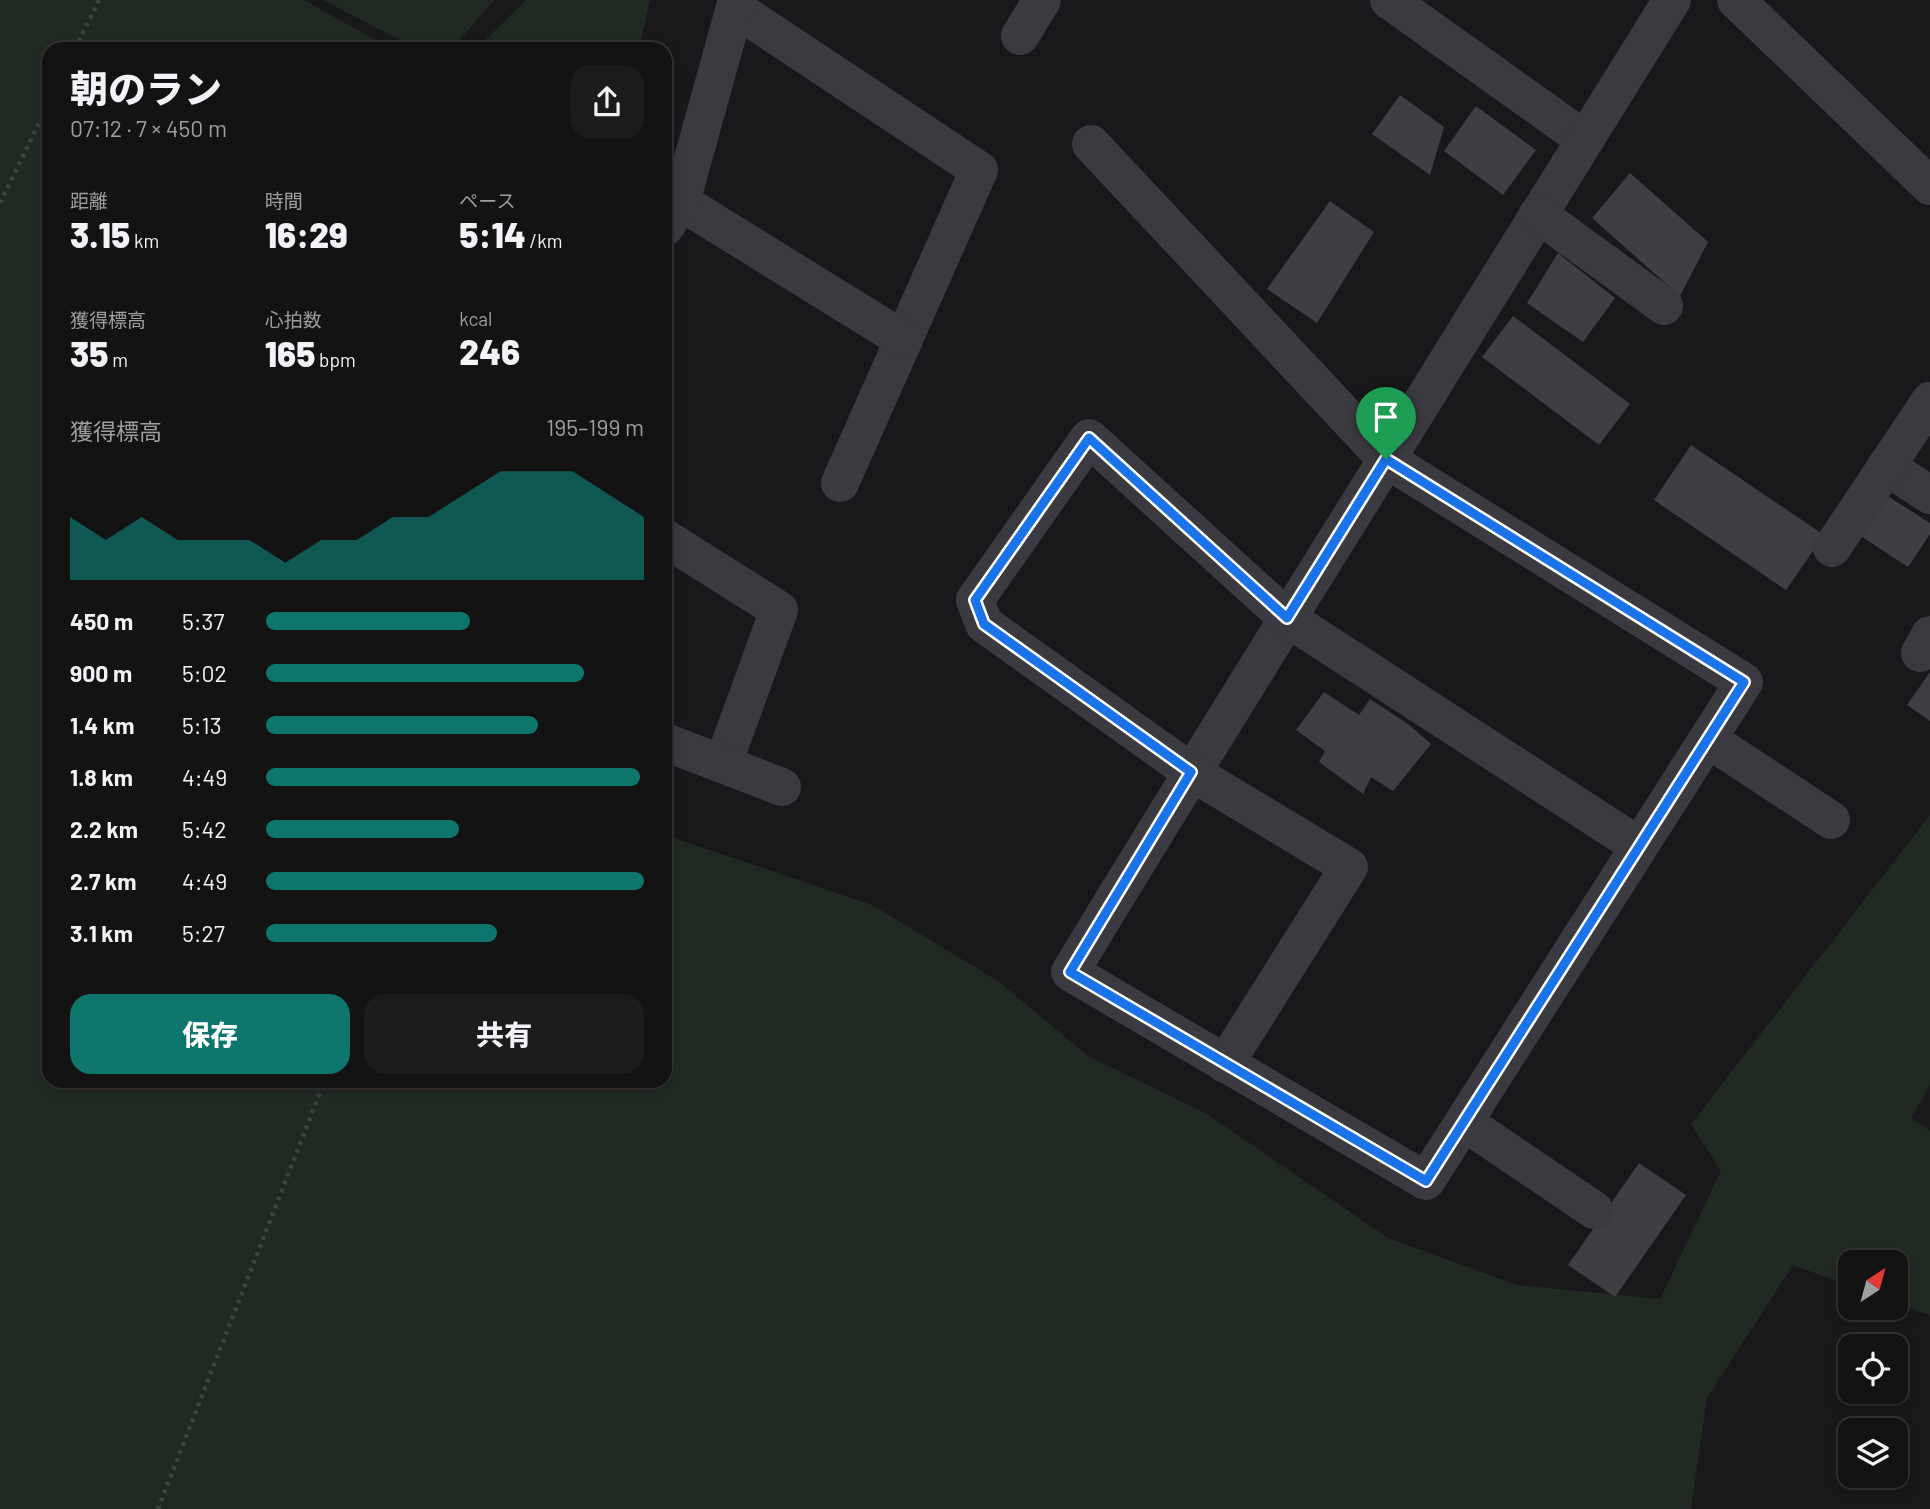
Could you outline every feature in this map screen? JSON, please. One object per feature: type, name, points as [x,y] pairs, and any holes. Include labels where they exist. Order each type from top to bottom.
[{"type":"street","points":[[1020,36],[1042,0]]},
{"type":"street","points":[[1389,0],[1584,139]]},
{"type":"street","points":[[1091,144],[1386,459],[1744,682],[1426,1181],[1070,972],[1191,772],[1386,459],[1584,139],[1672,0]]},
{"type":"street","points":[[1736,0],[1930,186]]},
{"type":"street","points":[[839,484],[904,340],[979,170],[736,5],[673,214],[904,340]]},
{"type":"street","points":[[1538,214],[1664,306]]},
{"type":"street","points":[[1832,548],[1930,401]]},
{"type":"street","points":[[1224,1064],[1349,867],[1191,772],[984,624],[975,600],[1089,438],[1287,618],[1639,846]]},
{"type":"street","points":[[1886,466],[1930,495]]},
{"type":"street","points":[[672,542],[779,610],[723,764]]},
{"type":"street","points":[[1707,739],[1831,820]]},
{"type":"street","points":[[672,745],[782,787]]},
{"type":"street","points":[[1464,1122],[1594,1209]]},
{"type":"path","points":[[78,42],[99,0]]},
{"type":"path","points":[[0,204],[42,117]]},
{"type":"path","points":[[158,1509],[322,1088]]},
{"type":"shaded area","points":[[0,0],[304,0],[379,42],[42,42],[42,1088],[672,1088],[672,837],[872,905],[998,981],[1088,1056],[1207,1114],[1388,1238],[1517,1285],[1660,1299],[1721,1171],[1691,1124],[1930,815],[1930,1085],[1911,1118],[1930,1131],[1930,1315],[1908,1307],[1908,1250],[1838,1250],[1838,1282],[1793,1265],[1707,1398],[1691,1509],[0,1509]]},
{"type":"shaded area","points":[[323,0],[494,0],[458,42],[404,42]]},
{"type":"shaded area","points":[[526,0],[650,0],[641,42],[483,42]]},
{"type":"building","points":[[1400,95],[1444,127],[1430,175],[1372,134]]},
{"type":"building","points":[[1476,106],[1536,150],[1503,195],[1444,151]]},
{"type":"building","points":[[1630,173],[1708,242],[1680,296],[1592,218]]},
{"type":"building","points":[[1330,201],[1374,232],[1317,323],[1267,289]]},
{"type":"building","points":[[1558,253],[1615,298],[1583,342],[1527,303]]},
{"type":"building","points":[[1513,316],[1630,404],[1599,445],[1482,357]]},
{"type":"building","points":[[1691,445],[1824,535],[1786,590],[1654,500]]},
{"type":"building","points":[[1886,495],[1930,523],[1930,534],[1908,567],[1859,535]]},
{"type":"building","points":[[1930,672],[1930,721],[1907,705]]},
{"type":"building","points":[[1324,692],[1359,715],[1370,699],[1408,724],[1431,744],[1393,791],[1371,777],[1363,794],[1319,762],[1325,751],[1296,730]]},
{"type":"building","points":[[1639,1163],[1686,1195],[1615,1297],[1568,1265]]},
{"type":"route","points":[[1089,438],[1287,618],[1386,459],[1744,682],[1426,1181],[1070,972],[1191,772],[984,624],[975,600],[1089,438]]}]
